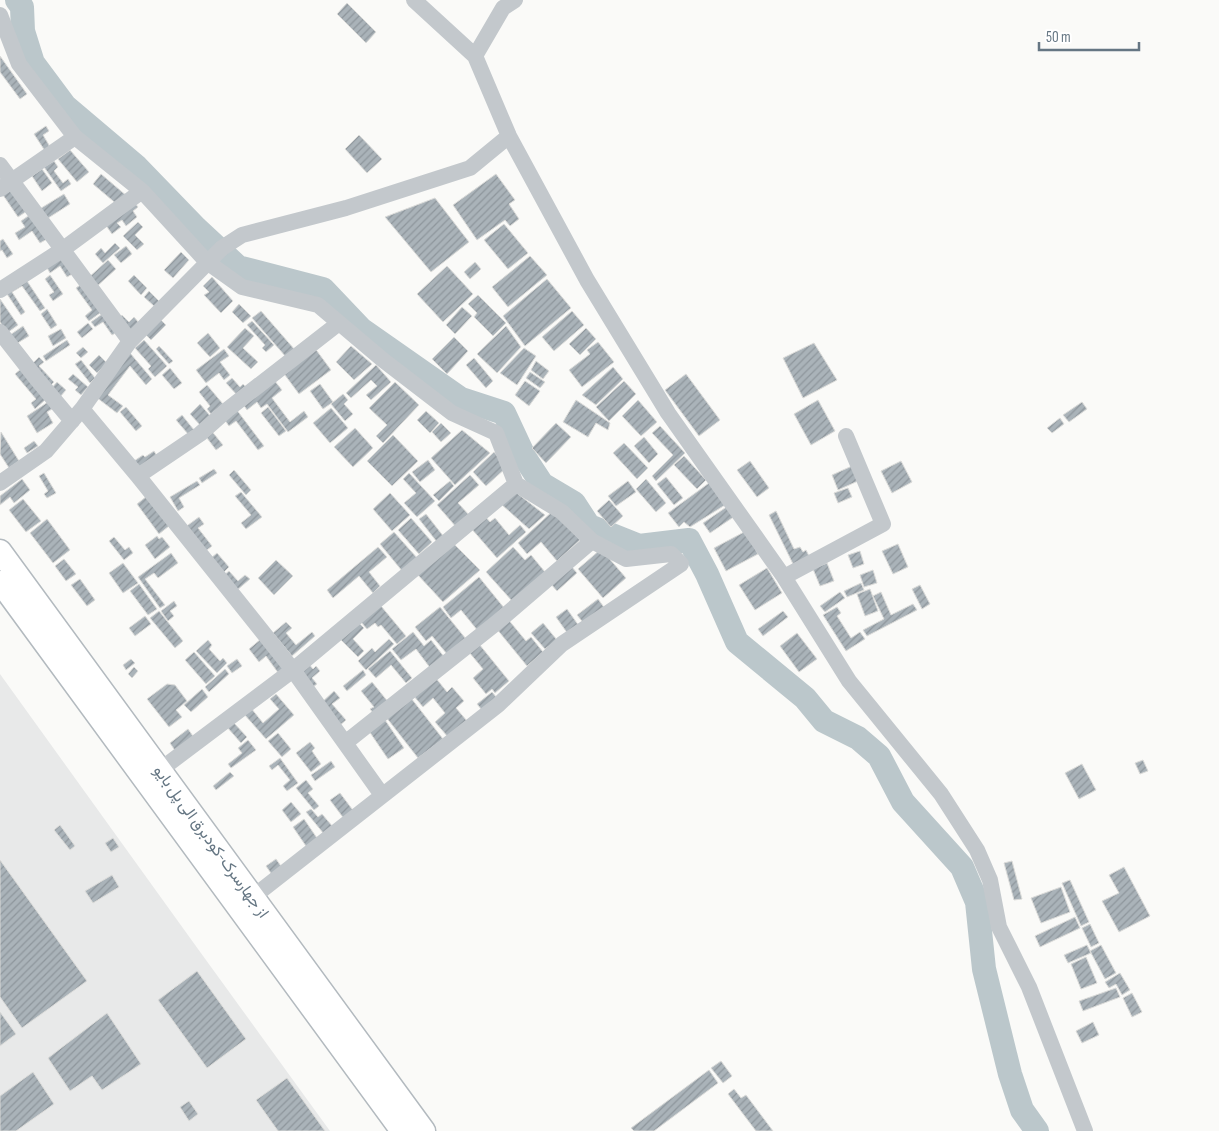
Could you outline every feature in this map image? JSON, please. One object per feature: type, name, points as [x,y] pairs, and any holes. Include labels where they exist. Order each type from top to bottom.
[{"type":"street","points":[[414,0],[475,56],[509,136],[587,280],[668,413],[784,577],[849,681],[941,794],[977,850],[990,880],[999,927],[1029,987],[1085,1131]]},
{"type":"street","points":[[475,56],[503,8],[515,0]]},
{"type":"street","points":[[0,15],[19,64],[75,137],[142,191],[214,255],[242,287],[318,305],[382,360],[452,412],[496,433],[516,484],[562,512],[592,541],[626,559],[670,554],[681,564],[562,644],[498,705],[253,897]]},
{"type":"street","points":[[0,483],[46,450],[77,415],[130,340],[214,255],[242,235],[346,208],[470,168],[509,136]]},
{"type":"street","points":[[6,186],[75,137]]},
{"type":"street","points":[[0,165],[6,186],[62,250],[130,340]]},
{"type":"street","points":[[0,290],[62,250],[142,191]]},
{"type":"street","points":[[138,476],[200,434],[227,410],[339,323]]},
{"type":"street","points":[[0,332],[36,378],[77,415],[138,476],[293,670],[382,795]]},
{"type":"street","points":[[784,577],[883,524],[846,436]]},
{"type":"street","points":[[160,770],[293,670],[516,484]]},
{"type":"street","points":[[345,742],[496,624],[592,541]]},
{"type":"street","name":"از جهارسرک-کودبرق الی پل بایو","points":[[0,551],[424,1131]]},
{"type":"street","name":"از جهارسرک-کودبرق الی پل بایو","points":[[0,582],[402,1131]]},
{"type":"shaded area","points":[[0,674],[198,949],[330,1131],[0,1131]]},
{"type":"building","points":[[347,3],[376,32],[366,43],[337,14]]},
{"type":"building","points":[[0,56],[27,94],[20,99],[0,72]]},
{"type":"building","points":[[46,126],[49,131],[43,135],[49,145],[47,154],[34,134]]},
{"type":"building","points":[[359,135],[382,159],[367,173],[345,149]]},
{"type":"building","points":[[70,150],[89,172],[77,182],[58,159]]},
{"type":"building","points":[[54,161],[58,167],[54,171],[63,183],[68,179],[71,184],[61,191],[44,167]]},
{"type":"building","points":[[42,169],[52,183],[42,191],[32,176]]},
{"type":"building","points":[[101,174],[128,197],[119,206],[93,184]]},
{"type":"building","points":[[496,174],[515,200],[509,204],[519,219],[510,226],[505,220],[477,240],[453,205]]},
{"type":"building","points":[[13,189],[27,211],[18,217],[3,195]]},
{"type":"building","points":[[64,194],[70,204],[45,220],[38,210]]},
{"type":"building","points":[[435,198],[469,242],[431,272],[385,217]]},
{"type":"building","points":[[134,202],[138,207],[133,211],[137,217],[126,226],[122,220],[117,223],[121,227],[112,234],[105,224]]},
{"type":"building","points":[[31,214],[47,239],[40,243],[32,231],[19,240],[15,233],[25,227],[21,221]]},
{"type":"building","points":[[138,222],[143,227],[135,235],[144,244],[137,250],[123,236]]},
{"type":"building","points":[[504,224],[528,253],[508,269],[484,240]]},
{"type":"building","points":[[3,239],[13,254],[7,258],[2,250],[0,251],[0,241]]},
{"type":"building","points":[[115,243],[120,248],[103,263],[95,254],[101,248],[105,253]]},
{"type":"building","points":[[126,246],[132,254],[121,263],[114,255]]},
{"type":"building","points":[[181,252],[189,260],[173,278],[164,270]]},
{"type":"building","points":[[64,255],[74,273],[67,277],[60,266],[50,273],[46,266]]},
{"type":"building","points":[[530,256],[547,275],[508,307],[492,287]]},
{"type":"building","points":[[108,260],[116,269],[95,288],[87,279]]},
{"type":"building","points":[[475,262],[481,269],[470,279],[464,272]]},
{"type":"building","points":[[447,266],[473,294],[443,322],[417,294]]},
{"type":"building","points":[[50,275],[63,294],[53,301],[49,295],[54,292],[45,279]]},
{"type":"building","points":[[134,275],[147,288],[141,295],[128,281]]},
{"type":"building","points":[[212,277],[233,301],[221,313],[204,295],[209,292],[203,286]]},
{"type":"building","points":[[25,278],[45,308],[40,311],[22,286],[12,292],[25,312],[21,315],[5,291]]},
{"type":"building","points":[[547,279],[571,308],[525,346],[503,316]]},
{"type":"building","points":[[83,283],[104,310],[89,321],[85,316],[92,310],[76,288]]},
{"type":"building","points":[[149,291],[159,301],[154,306],[144,297]]},
{"type":"building","points":[[478,295],[506,323],[493,336],[474,317],[477,313],[468,304]]},
{"type":"building","points":[[0,299],[18,325],[7,333],[0,322]]},
{"type":"building","points":[[239,304],[251,316],[243,323],[232,312]]},
{"type":"building","points":[[462,307],[472,316],[455,334],[446,325]]},
{"type":"building","points":[[47,309],[57,325],[51,329],[41,314]]},
{"type":"building","points":[[261,311],[295,350],[286,357],[252,318]]},
{"type":"building","points":[[572,311],[584,325],[554,351],[542,337]]},
{"type":"building","points":[[105,312],[119,331],[112,335],[103,322],[95,327],[91,322]]},
{"type":"building","points":[[122,315],[129,322],[134,317],[139,323],[129,334],[117,321]]},
{"type":"building","points":[[160,319],[166,325],[151,340],[145,334]]},
{"type":"building","points":[[252,321],[274,345],[266,352],[262,348],[265,345],[247,325]]},
{"type":"building","points":[[88,323],[93,329],[82,338],[77,332]]},
{"type":"building","points":[[23,326],[29,336],[16,344],[10,335]]},
{"type":"building","points":[[506,326],[521,347],[497,373],[477,354]]},
{"type":"building","points":[[245,328],[254,336],[243,348],[258,362],[251,369],[227,347]]},
{"type":"building","points":[[586,328],[596,339],[580,355],[569,344]]},
{"type":"building","points":[[61,329],[66,338],[53,346],[48,336]]},
{"type":"building","points":[[208,333],[220,348],[210,357],[197,343]]},
{"type":"building","points":[[454,337],[468,351],[447,374],[432,359]]},
{"type":"building","points":[[67,340],[70,345],[46,361],[43,356]]},
{"type":"building","points":[[144,340],[167,366],[155,377],[148,369],[151,366],[135,348]]},
{"type":"building","points":[[598,342],[614,362],[582,387],[569,370],[590,354],[587,350]]},
{"type":"building","points":[[814,343],[837,380],[803,398],[783,358]]},
{"type":"building","points":[[159,346],[173,361],[169,364],[156,349]]},
{"type":"building","points":[[351,346],[372,364],[354,380],[336,362]]},
{"type":"building","points":[[83,347],[88,352],[81,358],[76,353]]},
{"type":"building","points":[[314,347],[331,370],[299,394],[282,371]]},
{"type":"building","points":[[524,348],[536,356],[517,385],[500,373]]},
{"type":"building","points":[[224,349],[229,356],[220,362],[230,375],[224,380],[219,373],[206,383],[196,370]]},
{"type":"building","points":[[130,353],[152,379],[146,385],[130,366],[108,395],[123,406],[117,413],[96,397]]},
{"type":"building","points":[[99,355],[107,363],[97,373],[89,365]]},
{"type":"building","points":[[39,357],[44,362],[39,366],[54,382],[50,386],[30,366]]},
{"type":"building","points":[[474,358],[493,381],[486,388],[466,365]]},
{"type":"building","points":[[81,360],[95,378],[90,383],[75,364]]},
{"type":"building","points":[[536,361],[549,371],[543,379],[531,370]]},
{"type":"building","points":[[376,365],[391,382],[371,400],[366,395],[377,386],[371,380],[351,398],[346,393]]},
{"type":"building","points":[[613,367],[623,379],[596,405],[582,395]]},
{"type":"building","points":[[170,368],[182,383],[174,389],[162,375]]},
{"type":"building","points":[[21,369],[45,400],[35,409],[31,403],[36,399],[15,374]]},
{"type":"building","points":[[530,372],[545,382],[540,388],[526,378]]},
{"type":"building","points":[[73,374],[88,387],[81,395],[75,390],[78,387],[68,379]]},
{"type":"building","points":[[686,374],[720,420],[699,436],[665,390]]},
{"type":"building","points":[[232,378],[240,387],[243,384],[247,388],[238,396],[226,383]]},
{"type":"building","points":[[274,380],[282,390],[272,398],[290,422],[304,411],[308,417],[288,432],[267,404],[261,408],[257,402],[247,410],[243,404]]},
{"type":"building","points":[[525,381],[540,391],[529,406],[515,395]]},
{"type":"building","points":[[624,381],[636,394],[609,421],[596,407]]},
{"type":"building","points":[[57,382],[66,390],[59,398],[50,390]]},
{"type":"building","points":[[395,382],[419,405],[383,443],[376,436],[387,425],[369,408]]},
{"type":"building","points":[[320,384],[333,402],[323,409],[310,391]]},
{"type":"building","points":[[207,385],[223,404],[211,414],[207,409],[210,406],[199,392]]},
{"type":"building","points":[[343,394],[348,400],[344,404],[353,414],[345,421],[331,404]]},
{"type":"building","points":[[576,400],[610,423],[608,430],[596,423],[588,437],[563,422]]},
{"type":"building","points":[[638,400],[657,422],[641,436],[622,416]]},
{"type":"building","points":[[818,400],[835,431],[811,445],[794,414]]},
{"type":"building","points":[[48,402],[52,409],[47,412],[53,423],[37,433],[27,416]]},
{"type":"building","points":[[1082,402],[1087,409],[1069,422],[1063,415]]},
{"type":"building","points":[[200,404],[211,417],[201,426],[190,414]]},
{"type":"building","points":[[126,407],[142,426],[136,431],[120,412]]},
{"type":"building","points":[[268,407],[286,431],[279,436],[261,413]]},
{"type":"building","points":[[331,408],[348,428],[330,443],[313,423]]},
{"type":"building","points":[[236,409],[264,446],[258,450],[236,421],[229,426],[224,419]]},
{"type":"building","points":[[426,411],[439,423],[430,433],[417,420]]},
{"type":"building","points":[[182,415],[194,430],[188,434],[176,420]]},
{"type":"building","points":[[1060,418],[1064,424],[1052,433],[1047,428]]},
{"type":"building","points":[[441,423],[451,433],[441,442],[432,432]]},
{"type":"building","points":[[556,423],[571,437],[546,463],[532,448]]},
{"type":"building","points":[[660,426],[685,453],[656,481],[652,476],[673,455],[652,433]]},
{"type":"building","points":[[355,428],[373,448],[353,467],[334,447]]},
{"type":"building","points":[[210,429],[223,445],[216,450],[204,434]]},
{"type":"building","points":[[462,430],[490,453],[455,485],[431,458]]},
{"type":"building","points":[[1,432],[19,461],[9,468],[0,454]]},
{"type":"building","points":[[393,435],[418,461],[392,486],[367,461]]},
{"type":"building","points":[[644,437],[658,454],[649,463],[634,446]]},
{"type":"building","points":[[34,441],[38,446],[27,453],[24,448]]},
{"type":"building","points":[[624,443],[648,468],[637,479],[613,453]]},
{"type":"building","points":[[154,451],[158,458],[141,471],[134,461]]},
{"type":"building","points":[[494,452],[507,467],[486,486],[473,472]]},
{"type":"building","points":[[684,456],[706,480],[697,489],[674,465]]},
{"type":"building","points":[[428,460],[435,470],[420,482],[412,472]]},
{"type":"building","points":[[750,461],[769,488],[757,497],[737,470]]},
{"type":"building","points":[[901,461],[912,482],[892,493],[881,471]]},
{"type":"building","points":[[852,466],[858,481],[838,490],[832,475]]},
{"type":"building","points":[[214,469],[217,473],[202,483],[199,478]]},
{"type":"building","points":[[234,470],[251,490],[246,495],[229,475]]},
{"type":"building","points":[[44,473],[56,493],[47,498],[44,494],[48,491],[39,476]]},
{"type":"building","points":[[409,473],[435,501],[417,517],[404,503],[416,493],[403,479]]},
{"type":"building","points":[[470,475],[479,485],[458,503],[470,516],[457,528],[437,505]]},
{"type":"building","points":[[666,477],[683,498],[674,505],[657,484]]},
{"type":"building","points":[[22,479],[30,490],[14,503],[10,497],[0,505],[0,496]]},
{"type":"building","points":[[646,479],[666,503],[656,512],[636,489]]},
{"type":"building","points":[[197,481],[200,485],[179,498],[184,507],[178,511],[170,497]]},
{"type":"building","points":[[450,481],[454,486],[439,501],[433,495]]},
{"type":"building","points":[[628,481],[636,492],[616,506],[608,496]]},
{"type":"building","points":[[709,483],[725,505],[690,527],[684,522],[679,527],[668,513]]},
{"type":"building","points":[[848,488],[852,497],[838,503],[834,493]]},
{"type":"building","points":[[513,490],[545,515],[529,529],[501,504]]},
{"type":"building","points":[[241,492],[262,517],[246,529],[241,523],[251,515],[235,496]]},
{"type":"building","points":[[390,493],[410,515],[392,531],[373,509]]},
{"type":"building","points":[[147,496],[169,526],[159,534],[137,504]]},
{"type":"building","points":[[23,499],[41,521],[26,532],[9,510]]},
{"type":"building","points":[[609,500],[623,516],[611,527],[597,511]]},
{"type":"building","points":[[728,506],[735,516],[710,533],[703,523]]},
{"type":"building","points":[[554,510],[580,540],[557,561],[541,542],[527,554],[518,543]]},
{"type":"building","points":[[776,511],[794,549],[800,547],[803,552],[806,550],[810,558],[794,566],[769,515]]},
{"type":"building","points":[[426,514],[444,537],[437,542],[419,519]]},
{"type":"building","points":[[484,515],[490,522],[495,518],[509,535],[520,525],[526,532],[497,558],[470,527]]},
{"type":"building","points":[[199,517],[204,524],[198,528],[212,546],[203,553],[184,528]]},
{"type":"building","points":[[411,518],[432,542],[419,554],[398,530]]},
{"type":"building","points":[[47,519],[70,550],[53,563],[30,533]]},
{"type":"building","points":[[746,531],[758,554],[726,571],[714,548]]},
{"type":"building","points":[[394,532],[418,559],[403,572],[380,544]]},
{"type":"building","points":[[157,536],[159,539],[162,537],[170,547],[155,559],[145,545]]},
{"type":"building","points":[[114,537],[125,550],[129,547],[133,553],[124,560],[109,541]]},
{"type":"building","points":[[454,544],[480,570],[443,602],[417,574]]},
{"type":"building","points":[[898,544],[908,567],[893,574],[882,551]]},
{"type":"building","points":[[378,547],[387,557],[369,572],[380,586],[373,593],[359,576],[333,598],[327,590]]},
{"type":"building","points":[[513,547],[525,560],[531,555],[545,572],[513,602],[486,572]]},
{"type":"building","points":[[601,549],[626,578],[603,598],[578,569]]},
{"type":"building","points":[[860,551],[864,564],[853,568],[848,555]]},
{"type":"building","points":[[171,553],[178,563],[158,578],[154,573],[145,579],[165,605],[160,608],[138,577]]},
{"type":"building","points":[[217,553],[229,567],[224,572],[211,558]]},
{"type":"building","points":[[64,559],[76,574],[66,581],[55,566]]},
{"type":"building","points":[[276,560],[293,576],[274,595],[258,578]]},
{"type":"building","points":[[123,563],[138,583],[123,593],[109,573]]},
{"type":"building","points":[[827,563],[834,581],[820,586],[813,569]]},
{"type":"building","points":[[571,566],[577,573],[557,591],[551,584]]},
{"type":"building","points":[[767,568],[782,593],[755,610],[739,585]]},
{"type":"building","points":[[873,570],[877,583],[864,587],[860,575]]},
{"type":"building","points":[[229,571],[238,581],[245,575],[250,579],[236,591],[223,576]]},
{"type":"building","points":[[479,577],[505,609],[478,631],[461,610],[451,618],[443,607]]},
{"type":"building","points":[[80,579],[95,600],[87,606],[71,585]]},
{"type":"building","points":[[861,583],[864,590],[847,597],[844,591]]},
{"type":"building","points":[[139,584],[157,609],[148,615],[130,591]]},
{"type":"building","points":[[920,585],[930,604],[922,609],[912,589]]},
{"type":"building","points":[[870,589],[878,611],[865,616],[857,594]]},
{"type":"building","points":[[840,592],[845,598],[825,612],[820,606]]},
{"type":"building","points":[[881,592],[891,615],[913,604],[917,610],[867,636],[863,630],[884,619],[873,596]]},
{"type":"building","points":[[598,599],[606,610],[586,626],[577,615]]},
{"type":"building","points":[[174,601],[177,606],[170,611],[174,616],[168,621],[161,611]]},
{"type":"building","points":[[381,606],[406,636],[397,644],[381,625],[378,627],[375,623],[367,629],[361,622]]},
{"type":"building","points":[[440,607],[466,639],[447,654],[432,636],[426,641],[415,627]]},
{"type":"building","points":[[837,607],[841,613],[837,616],[851,638],[860,632],[865,639],[846,651],[823,615]]},
{"type":"building","points":[[567,609],[579,626],[568,634],[556,617]]},
{"type":"building","points":[[159,611],[183,641],[175,648],[150,618]]},
{"type":"building","points":[[783,611],[788,617],[763,636],[758,629]]},
{"type":"building","points":[[145,616],[151,624],[135,636],[129,628]]},
{"type":"building","points":[[507,618],[526,641],[531,637],[543,652],[527,666],[496,628]]},
{"type":"building","points":[[286,622],[292,628],[286,633],[296,645],[312,632],[315,636],[292,656],[273,633]]},
{"type":"building","points":[[359,623],[364,628],[353,639],[364,651],[358,657],[341,640]]},
{"type":"building","points":[[543,623],[557,640],[545,649],[531,633]]},
{"type":"building","points":[[413,632],[424,646],[431,640],[445,658],[431,669],[416,649],[401,660],[392,649]]},
{"type":"building","points":[[797,633],[817,659],[799,672],[780,646]]},
{"type":"building","points":[[261,639],[285,670],[279,674],[266,656],[259,662],[249,649]]},
{"type":"building","points":[[389,639],[394,644],[366,670],[358,661],[372,648],[375,652]]},
{"type":"building","points":[[208,640],[212,645],[209,649],[220,661],[223,658],[227,663],[217,673],[196,651]]},
{"type":"building","points":[[479,644],[509,681],[495,693],[492,689],[486,694],[473,678],[483,669],[469,652]]},
{"type":"building","points":[[390,651],[412,678],[406,683],[391,665],[376,678],[368,669]]},
{"type":"building","points":[[194,652],[215,676],[206,684],[185,660]]},
{"type":"building","points":[[131,659],[135,663],[126,670],[123,665]]},
{"type":"building","points":[[237,659],[242,666],[232,673],[227,666]]},
{"type":"building","points":[[308,663],[313,669],[316,666],[320,671],[312,678],[317,684],[313,687],[299,672]]},
{"type":"building","points":[[134,667],[138,671],[132,678],[128,674]]},
{"type":"building","points":[[225,669],[229,674],[209,692],[205,687]]},
{"type":"building","points":[[363,670],[366,675],[347,691],[343,686]]},
{"type":"building","points":[[435,677],[447,692],[452,687],[464,701],[456,708],[467,721],[448,737],[435,722],[445,713],[433,698],[423,707],[413,695]]},
{"type":"building","points":[[372,682],[389,703],[374,714],[370,709],[374,707],[361,691]]},
{"type":"building","points":[[167,684],[175,685],[187,701],[176,710],[182,717],[169,727],[147,699]]},
{"type":"building","points":[[202,689],[208,697],[191,712],[184,705]]},
{"type":"building","points":[[334,691],[340,698],[332,704],[346,720],[339,726],[320,704]]},
{"type":"building","points":[[492,692],[497,698],[482,710],[477,704]]},
{"type":"building","points":[[276,694],[294,715],[266,739],[244,714],[251,708],[263,723],[279,709],[270,699]]},
{"type":"building","points":[[411,698],[443,739],[418,758],[386,717]]},
{"type":"building","points":[[385,720],[404,748],[388,759],[369,731]]},
{"type":"building","points":[[233,722],[247,737],[241,743],[227,727]]},
{"type":"building","points":[[188,729],[195,739],[176,752],[170,743]]},
{"type":"building","points":[[278,733],[291,749],[282,757],[268,741]]},
{"type":"building","points":[[248,740],[256,750],[231,768],[228,764],[242,753],[238,748]]},
{"type":"building","points":[[310,742],[315,748],[312,751],[321,764],[311,772],[296,753]]},
{"type":"building","points":[[280,758],[298,783],[287,791],[283,786],[290,780],[278,765],[272,770],[269,766]]},
{"type":"building","points":[[1143,760],[1148,771],[1140,774],[1135,763]]},
{"type":"building","points":[[331,761],[335,767],[315,781],[311,775]]},
{"type":"building","points":[[1082,764],[1096,790],[1079,799],[1065,773]]},
{"type":"building","points":[[230,772],[234,776],[216,790],[213,786]]},
{"type":"building","points":[[306,780],[313,789],[308,793],[319,806],[314,810],[296,788]]},
{"type":"building","points":[[340,793],[355,813],[345,820],[330,800]]},
{"type":"building","points":[[291,802],[301,814],[291,822],[282,810]]},
{"type":"building","points":[[311,809],[318,817],[322,814],[333,827],[324,834],[306,812]]},
{"type":"building","points":[[304,819],[319,841],[308,849],[293,827]]},
{"type":"building","points":[[60,825],[75,846],[70,850],[54,830]]},
{"type":"building","points":[[113,838],[119,847],[111,852],[105,843]]},
{"type":"building","points":[[276,859],[283,869],[273,876],[266,866]]},
{"type":"building","points":[[0,860],[87,981],[22,1028],[0,997]]},
{"type":"building","points":[[1012,861],[1022,899],[1014,900],[1004,863]]},
{"type":"building","points":[[1124,867],[1150,916],[1119,932],[1102,901],[1119,893],[1109,875]]},
{"type":"building","points":[[112,875],[119,887],[93,903],[85,891]]},
{"type":"building","points":[[1070,880],[1089,922],[1081,926],[1062,883]]},
{"type":"building","points":[[1061,887],[1070,912],[1041,923],[1031,898]]},
{"type":"building","points":[[1075,917],[1080,928],[1040,947],[1035,936]]},
{"type":"building","points":[[1090,924],[1099,943],[1091,947],[1082,928]]},
{"type":"building","points":[[1087,945],[1091,953],[1068,963],[1064,955]]},
{"type":"building","points":[[1101,945],[1116,973],[1105,979],[1090,951]]},
{"type":"building","points":[[1086,957],[1097,983],[1081,989],[1071,964]]},
{"type":"building","points":[[197,971],[246,1039],[207,1068],[158,1000]]},
{"type":"building","points":[[1120,973],[1130,990],[1122,995],[1116,984],[1109,988],[1105,982]]},
{"type":"building","points":[[1116,988],[1120,997],[1083,1011],[1079,1001]]},
{"type":"building","points":[[1132,993],[1142,1012],[1132,1017],[1123,998]]},
{"type":"building","points":[[0,1012],[16,1034],[0,1046]]},
{"type":"building","points":[[107,1013],[141,1064],[102,1090],[92,1076],[70,1091],[48,1058]]},
{"type":"building","points":[[1093,1022],[1099,1035],[1082,1043],[1076,1031]]},
{"type":"building","points":[[721,1061],[732,1076],[723,1083],[711,1068]]},
{"type":"building","points":[[709,1070],[718,1083],[654,1131],[634,1131],[631,1128]]},
{"type":"building","points":[[33,1072],[54,1104],[16,1131],[0,1131],[0,1096]]},
{"type":"building","points":[[287,1078],[325,1131],[278,1131],[256,1100]]},
{"type":"building","points":[[734,1089],[741,1098],[746,1095],[773,1131],[756,1131],[728,1094]]},
{"type":"building","points":[[189,1101],[198,1114],[189,1121],[180,1107]]},
{"type":"waterway","points":[[17,0],[22,7],[23,31],[33,63],[65,106],[137,167],[196,228],[238,267],[323,289],[361,329],[461,399],[504,413],[525,458],[542,484],[574,503],[589,526],[639,546],[689,540],[707,574],[737,642],[805,698],[824,721],[858,738],[879,756],[903,802],[962,867],[977,902],[984,969],[1010,1074],[1022,1110],[1037,1131]]}]
